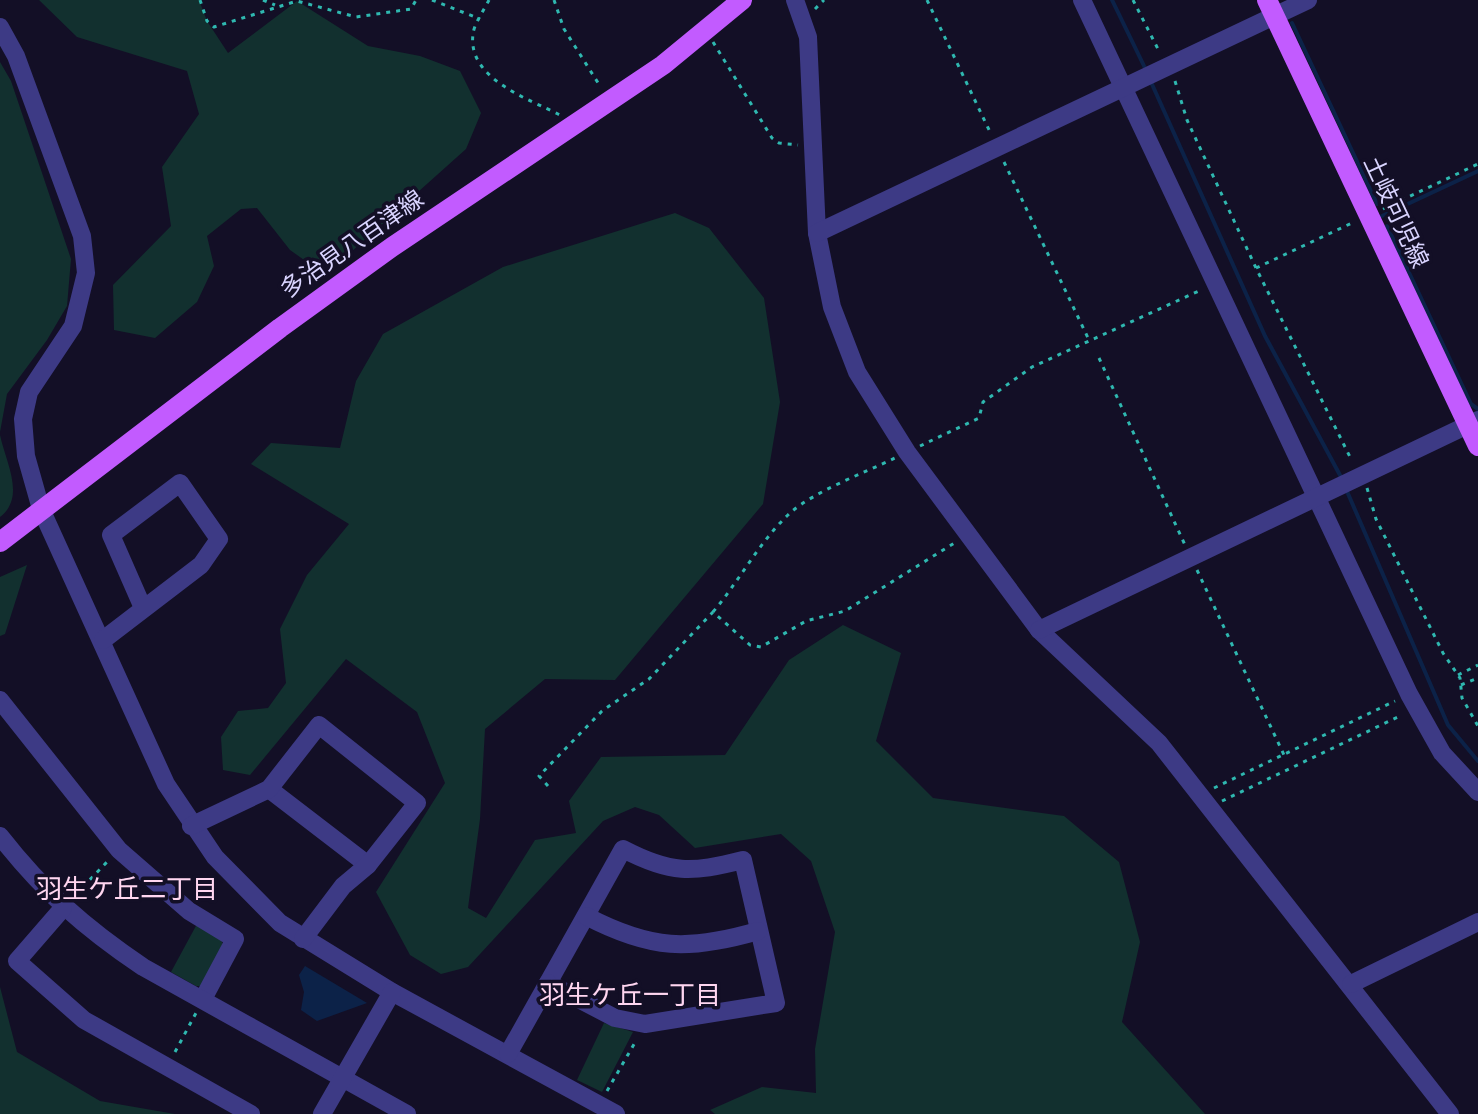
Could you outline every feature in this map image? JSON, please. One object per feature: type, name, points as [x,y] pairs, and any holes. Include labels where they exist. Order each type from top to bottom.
[{"type":"main road","name":"多治見八百津線","points":[[0,542],[292,319],[707,32],[742,0]]},
{"type":"main road","name":"土岐可児線","points":[[1271,8],[1473,423],[1478,446]]},
{"type":"street","points":[[795,0],[808,37],[817,233],[832,307],[857,372],[907,452],[1039,630],[1159,743],[1450,1114]]},
{"type":"street","points":[[1082,0],[1130,82],[1216,283],[1413,701],[1442,753],[1478,792]]},
{"type":"street","points":[[817,233],[1163,67],[1271,8],[1308,0]]},
{"type":"street","points":[[2,36],[82,236],[86,273],[73,326],[29,392],[23,419],[26,456],[41,509],[166,784],[191,826],[255,901],[303,939],[392,992],[608,1109]]},
{"type":"street","points":[[1039,630],[1473,423]]},
{"type":"street","points":[[103,640],[201,565],[219,539],[180,483],[111,535],[143,608]]},
{"type":"street","points":[[0,700],[119,850],[189,911],[235,939],[203,999]]},
{"type":"street","points":[[191,826],[269,789],[319,725],[417,803],[368,865],[343,886],[303,939]]},
{"type":"street","points":[[269,789],[368,865]]},
{"type":"street","points":[[0,836],[63,908],[143,967],[407,1114]]},
{"type":"street","points":[[508,1054],[623,849],[652,864],[681,871],[699,871],[743,860],[776,1003],[645,1024],[615,1018],[548,983]]},
{"type":"street","points":[[63,908],[17,961],[84,1020],[251,1114]]},
{"type":"street","points":[[586,916],[630,937],[665,945],[712,944],[758,931]]},
{"type":"street","points":[[1351,984],[1478,922]]},
{"type":"street","points":[[322,1114],[392,992]]},
{"type":"path","points":[[200,0],[207,21],[214,27],[297,1],[356,17],[411,9],[416,0]]},
{"type":"path","points":[[263,0],[277,6]]},
{"type":"path","points":[[432,0],[480,19]]},
{"type":"path","points":[[489,0],[473,34],[477,61],[509,89],[560,115],[568,128]]},
{"type":"path","points":[[554,0],[564,29],[609,99]]},
{"type":"path","points":[[927,0],[1089,341]]},
{"type":"path","points":[[1133,0],[1256,268],[1347,455],[1350,481],[1376,519],[1458,675],[1462,698],[1478,726]]},
{"type":"path","points":[[707,32],[772,138],[779,143],[813,147]]},
{"type":"path","points":[[548,786],[539,776],[548,764],[602,711],[649,679],[737,584],[752,557],[791,512],[979,418],[983,402],[1032,367],[1216,283]]},
{"type":"path","points":[[713,612],[750,645],[761,647],[806,621],[845,611],[966,535]]},
{"type":"path","points":[[1458,675],[1478,665]]},
{"type":"path","points":[[1461,685],[1478,678]]},
{"type":"path","points":[[1206,802],[1413,701]]},
{"type":"path","points":[[1206,802],[1226,798],[1413,701]]},
{"type":"path","points":[[63,908],[119,850]]},
{"type":"path","points":[[167,1067],[203,999]]},
{"type":"path","points":[[608,1109],[645,1024]]},
{"type":"green space","points":[[39,0],[199,0],[207,21],[228,53],[297,1],[368,46],[420,56],[460,71],[481,113],[466,149],[351,252],[314,267],[290,250],[257,208],[241,209],[207,236],[214,266],[197,302],[155,338],[114,330],[113,285],[171,226],[162,167],[199,114],[187,71],[77,37]]},
{"type":"green space","points":[[0,62],[11,81],[71,259],[67,306],[47,340],[7,394],[0,432]]},
{"type":"green space","points":[[675,213],[709,228],[764,298],[780,402],[763,504],[615,680],[545,679],[485,729],[480,819],[468,908],[486,918],[535,840],[576,833],[569,801],[601,757],[725,755],[789,660],[843,625],[901,653],[876,741],[933,798],[1064,816],[1119,862],[1140,942],[1122,1022],[1205,1114],[715,1114],[710,1110],[762,1087],[816,1093],[815,1049],[835,932],[811,861],[781,834],[695,848],[659,815],[635,807],[603,821],[468,967],[441,974],[410,955],[376,892],[445,783],[417,712],[346,659],[250,775],[223,770],[221,737],[238,711],[268,708],[286,683],[280,629],[307,575],[349,524],[251,464],[271,443],[340,448],[356,381],[383,334],[503,267]]},
{"type":"green space","points":[[0,435],[13,490],[8,509],[0,517]]},
{"type":"green space","points":[[27,565],[5,634],[0,636],[0,577]]},
{"type":"green space","points":[[197,924],[221,938],[224,949],[204,986],[196,986],[171,972]]},
{"type":"green space","points":[[0,987],[17,1052],[100,1101],[175,1114],[0,1114]]},
{"type":"green space","points":[[604,1023],[633,1032],[602,1092],[577,1080]]},
{"type":"water","points":[[305,966],[367,1003],[317,1021],[301,1010],[304,992],[299,975]]},
{"type":"waterway","points":[[1112,0],[1146,70]]},
{"type":"waterway","points":[[1292,23],[1377,204]]},
{"type":"waterway","points":[[1151,82],[1265,336],[1341,477]]},
{"type":"waterway","points":[[1382,216],[1478,171]]},
{"type":"waterway","points":[[1387,226],[1471,404],[1478,409]]},
{"type":"waterway","points":[[1346,489],[1448,725],[1478,761]]},
{"type":"district","name":"羽生ケ丘二丁目","points":[[127,889]]},
{"type":"district","name":"羽生ケ丘一丁目","points":[[630,995]]}]
